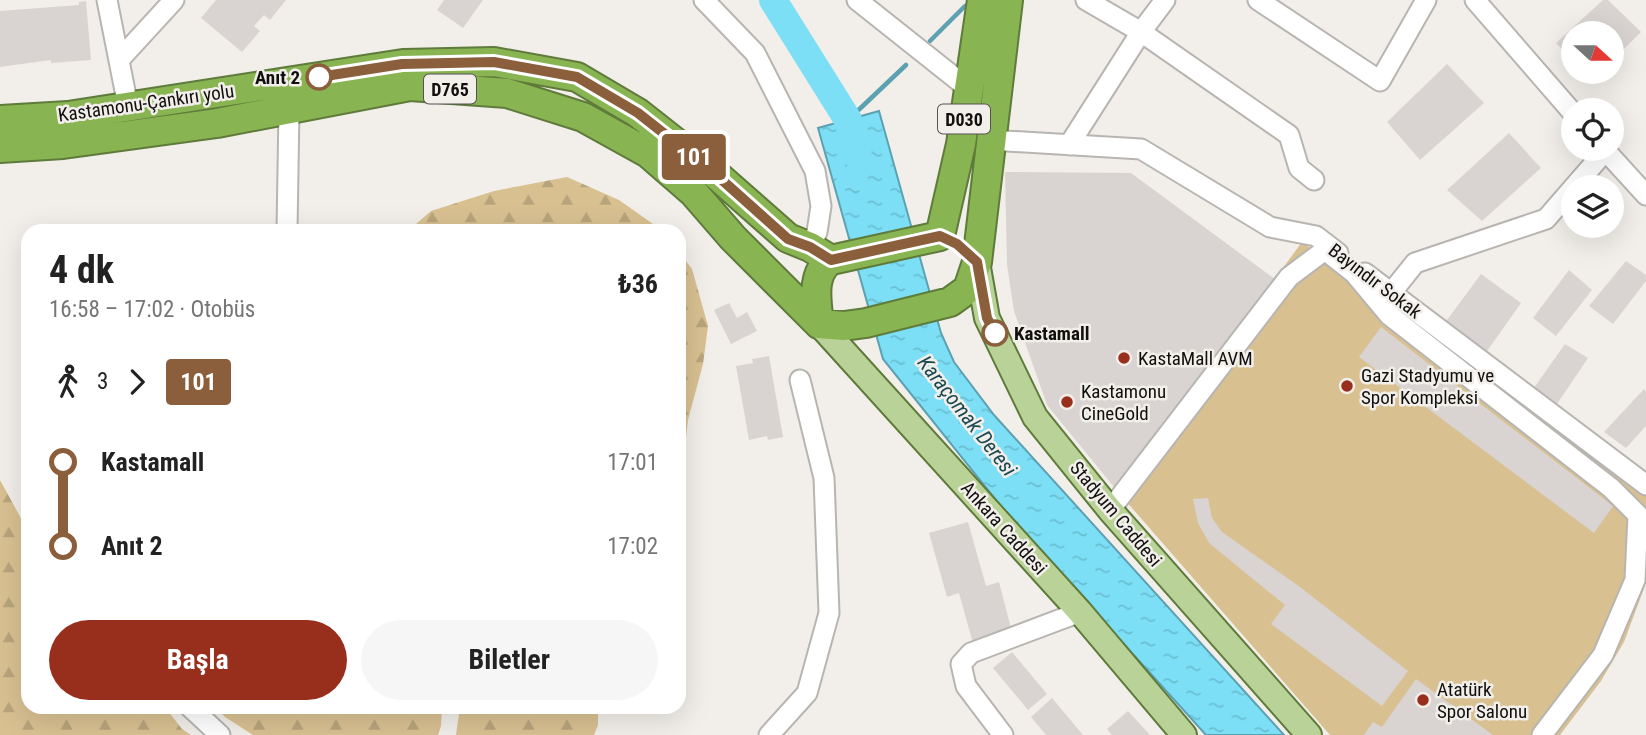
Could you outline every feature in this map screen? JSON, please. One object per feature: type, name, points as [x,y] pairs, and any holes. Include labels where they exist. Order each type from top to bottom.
[{"type":"highway","name":"D030","points":[[940,236],[961,144],[982,0]]},
{"type":"highway","points":[[977,262],[957,244],[940,236],[821,253],[824,264],[817,284],[820,324],[844,326],[866,323],[950,302],[968,289],[977,262],[989,140],[1008,0]]},
{"type":"highway","name":"Kastamonu-Çankırı yolu","points":[[0,120],[68,116],[402,64],[494,62],[577,77],[638,113],[713,172],[788,239],[821,253]]},
{"type":"highway","name":"Kastamonu-Çankırı yolu","points":[[0,148],[62,144],[217,123],[410,86],[507,93],[583,117],[648,153],[694,193],[742,247],[820,324]]},
{"type":"main road","name":"Stadyum Caddesi","points":[[977,262],[987,318],[1035,417],[1110,510],[1310,735]]},
{"type":"main road","name":"Ankara Caddesi","points":[[820,324],[1080,612],[1184,735]]},
{"type":"street","points":[[107,0],[128,106]]},
{"type":"street","points":[[119,60],[174,0]]},
{"type":"street","points":[[704,0],[755,53],[815,171],[821,206],[817,232],[821,253]]},
{"type":"street","points":[[858,0],[969,89]]},
{"type":"street","points":[[1086,0],[1141,32],[1289,135],[1299,168],[1314,180]]},
{"type":"street","points":[[1069,145],[1141,32],[1165,0]]},
{"type":"street","points":[[1258,0],[1380,81],[1426,0]]},
{"type":"street","points":[[1475,0],[1561,99]]},
{"type":"street","points":[[287,224],[289,109]]},
{"type":"street","name":"Bayındır Sokak","points":[[989,140],[1141,149],[1270,226],[1315,236],[1646,485]]},
{"type":"street","points":[[1391,293],[1415,263],[1546,219],[1596,161]]},
{"type":"street","points":[[1615,161],[1646,195]]},
{"type":"street","points":[[1110,510],[1289,277],[1325,250],[1354,273],[1390,314],[1611,488],[1638,515],[1640,583],[1603,655],[1542,735]]},
{"type":"street","points":[[769,735],[807,693],[830,613],[824,478],[800,380]]},
{"type":"street","points":[[1003,735],[965,686],[961,664],[971,653],[1080,612]]},
{"type":"street","points":[[198,714],[220,735]]},
{"type":"green space","points":[[567,177],[619,200],[653,224],[416,224],[431,211],[494,191]]},
{"type":"green space","name":"Gazi Stadyumu ve Spor Kompleksi","points":[[1302,242],[1646,496],[1646,583],[1624,642],[1601,681],[1560,735],[1330,735],[1118,492]]},
{"type":"green space","points":[[686,261],[692,269],[708,326],[703,364],[686,438]]},
{"type":"green space","points":[[0,480],[21,518],[21,714],[170,714],[182,729],[191,735],[0,735]]},
{"type":"green space","points":[[222,714],[442,714],[438,735],[253,735]]},
{"type":"green space","points":[[459,714],[598,714],[594,735],[456,735]]},
{"type":"water","points":[[879,111],[941,333],[954,362],[994,415],[1284,735],[1206,735],[1012,520],[883,359],[818,128]]},
{"type":"building","points":[[216,0],[286,0],[270,20],[264,15],[254,26],[260,31],[242,52],[201,18]]},
{"type":"building","points":[[444,0],[483,0],[463,28],[437,10]]},
{"type":"building","points":[[1603,0],[1608,0],[1641,32],[1624,49],[1624,21],[1580,21]]},
{"type":"building","points":[[86,1],[91,60],[51,63],[51,60],[0,67],[0,11],[79,5],[79,2]]},
{"type":"building","points":[[1447,64],[1484,103],[1420,160],[1387,122]]},
{"type":"building","points":[[1509,133],[1541,168],[1482,221],[1447,190]]},
{"type":"building","name":"KastaMall AVM","points":[[1005,172],[1131,173],[1276,280],[1118,492],[1047,405],[1014,311],[1007,265]]},
{"type":"building","points":[[1626,261],[1646,275],[1646,281],[1613,324],[1589,306]]},
{"type":"building","points":[[1569,270],[1592,290],[1556,336],[1533,318]]},
{"type":"building","points":[[1481,274],[1521,303],[1485,354],[1444,324]]},
{"type":"building","points":[[729,303],[737,318],[747,312],[757,331],[731,344],[714,310]]},
{"type":"building","points":[[1381,327],[1613,506],[1594,533],[1359,357]]},
{"type":"building","points":[[1565,344],[1588,358],[1555,407],[1531,392]]},
{"type":"building","points":[[769,356],[783,437],[768,440],[767,436],[749,440],[736,366]]},
{"type":"building","points":[[1644,389],[1646,426],[1626,448],[1604,432]]},
{"type":"building","points":[[1208,498],[1212,518],[1222,532],[1300,587],[1408,671],[1382,706],[1271,624],[1285,605],[1209,543],[1198,523],[1193,499]]},
{"type":"building","points":[[968,522],[986,586],[999,582],[1013,636],[974,647],[959,593],[947,597],[929,533]]},
{"type":"building","points":[[1012,652],[1047,694],[1028,710],[993,668]]},
{"type":"building","name":"Atatürk Spor Salonu","points":[[1416,679],[1493,735],[1364,735],[1373,722],[1382,727]]},
{"type":"building","points":[[1052,698],[1083,735],[1046,735],[1031,717]]},
{"type":"building","points":[[1128,711],[1150,735],[1112,735],[1107,729]]},
{"type":"waterway","name":"Karaçomak Deresi","points":[[773,0],[848,120],[858,156]]},
{"type":"waterway","points":[[930,41],[972,2]]},
{"type":"waterway","points":[[848,120],[906,65]]},
{"type":"bus line","name":"101","points":[[319,77],[402,64],[494,62],[577,77],[638,113],[713,172],[788,239],[810,247],[831,260],[940,236],[957,244],[977,262],[987,318],[995,333]]},
{"type":"place","name":"Anıt 2","points":[[319,77]]},
{"type":"place","name":"Kastamall","points":[[995,333]]},
{"type":"place","name":"KastaMall AVM","points":[[1124,358]]},
{"type":"place","name":"Gazi Stadyumu ve Spor Kompleksi","points":[[1347,386]]},
{"type":"place","name":"Kastamonu CineGold","points":[[1067,402]]},
{"type":"place","name":"Atatürk Spor Salonu","points":[[1423,700]]}]
